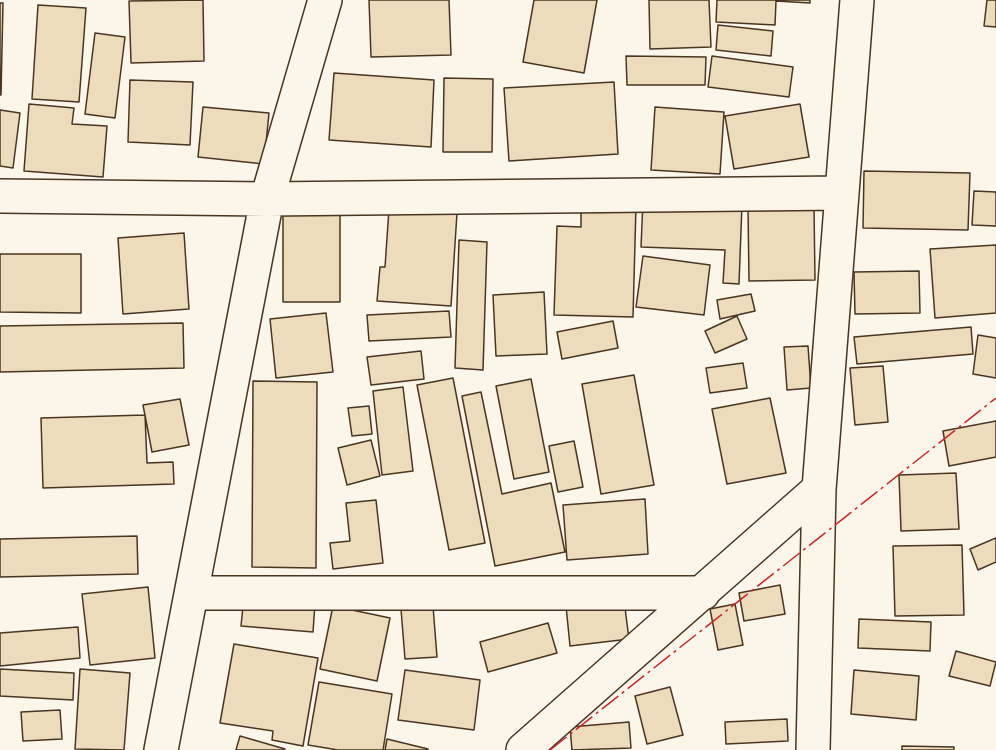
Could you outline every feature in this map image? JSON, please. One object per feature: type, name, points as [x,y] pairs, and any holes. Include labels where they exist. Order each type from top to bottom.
[{"type":"street","points":[[162,750],[267,199],[325,0]]},
{"type":"street","points":[[813,750],[819,489],[857,0]]},
{"type":"street","points":[[0,196],[267,199],[842,193]]},
{"type":"street","points":[[523,750],[819,489]]},
{"type":"street","points":[[192,593],[702,593]]},
{"type":"building","points":[[203,0],[204,61],[131,63],[129,1]]},
{"type":"building","points":[[369,0],[449,0],[451,55],[371,57]]},
{"type":"building","points":[[534,0],[597,0],[584,73],[523,62]]},
{"type":"building","points":[[649,0],[709,0],[711,47],[650,49]]},
{"type":"building","points":[[717,0],[810,0],[810,3],[776,1],[775,25],[716,22]]},
{"type":"building","points":[[987,0],[996,0],[996,27],[984,26]]},
{"type":"building","points":[[0,3],[3,3],[1,95],[0,95]]},
{"type":"building","points":[[38,5],[86,8],[79,102],[32,99]]},
{"type":"building","points":[[718,25],[773,31],[771,56],[716,50]]},
{"type":"building","points":[[95,33],[125,37],[115,118],[85,114]]},
{"type":"building","points":[[626,56],[706,57],[705,85],[627,85]]},
{"type":"building","points":[[712,56],[793,67],[789,97],[708,87]]},
{"type":"building","points":[[334,73],[434,80],[431,147],[329,140]]},
{"type":"building","points":[[444,78],[493,79],[492,152],[443,152]]},
{"type":"building","points":[[130,80],[193,82],[190,145],[128,142]]},
{"type":"building","points":[[614,82],[618,154],[509,161],[504,88]]},
{"type":"building","points":[[29,104],[74,108],[72,124],[107,126],[103,177],[24,171]]},
{"type":"building","points":[[800,104],[809,157],[734,169],[725,116]]},
{"type":"building","points":[[203,107],[269,113],[264,164],[198,157]]},
{"type":"building","points":[[655,107],[724,112],[720,174],[651,170]]},
{"type":"building","points":[[0,110],[20,113],[13,168],[0,166]]},
{"type":"building","points":[[864,171],[970,173],[968,230],[863,228]]},
{"type":"building","points":[[974,191],[996,192],[996,226],[972,225]]},
{"type":"building","points":[[643,200],[742,204],[739,284],[723,283],[725,250],[641,247]]},
{"type":"building","points":[[283,205],[340,205],[340,302],[283,302]]},
{"type":"building","points":[[581,205],[636,205],[633,317],[554,315],[557,226],[581,227]]},
{"type":"building","points":[[814,207],[815,280],[749,281],[748,208]]},
{"type":"building","points":[[389,209],[457,213],[451,306],[377,301],[380,267],[385,267]]},
{"type":"building","points":[[184,233],[189,309],[123,314],[118,238]]},
{"type":"building","points":[[459,240],[487,242],[483,370],[455,368]]},
{"type":"building","points":[[996,245],[996,313],[935,318],[930,249]]},
{"type":"building","points":[[0,254],[81,254],[81,313],[0,312]]},
{"type":"building","points":[[643,256],[710,265],[704,315],[636,307]]},
{"type":"building","points":[[919,271],[920,313],[855,314],[854,272]]},
{"type":"building","points":[[544,292],[547,354],[496,356],[493,295]]},
{"type":"building","points":[[751,294],[755,311],[720,319],[717,300]]},
{"type":"building","points":[[449,311],[451,337],[369,341],[367,315]]},
{"type":"building","points":[[326,313],[333,372],[276,378],[270,319]]},
{"type":"building","points":[[737,316],[747,339],[715,353],[705,331]]},
{"type":"building","points":[[613,321],[618,348],[562,359],[557,332]]},
{"type":"building","points":[[183,323],[184,368],[0,372],[0,326]]},
{"type":"building","points":[[971,327],[973,354],[857,364],[854,337]]},
{"type":"building","points":[[978,335],[996,338],[996,378],[973,374]]},
{"type":"building","points":[[808,346],[811,388],[787,390],[784,347]]},
{"type":"building","points":[[421,351],[424,379],[371,385],[367,357]]},
{"type":"building","points":[[743,363],[747,388],[710,393],[706,368]]},
{"type":"building","points":[[883,366],[888,422],[855,425],[850,368]]},
{"type":"building","points":[[634,375],[654,485],[601,494],[582,384]]},
{"type":"building","points":[[453,378],[485,543],[449,550],[417,385]]},
{"type":"building","points":[[531,379],[549,472],[514,479],[496,386]]},
{"type":"building","points":[[253,381],[317,382],[316,568],[252,567]]},
{"type":"building","points":[[403,387],[413,471],[382,475],[373,391]]},
{"type":"building","points":[[481,392],[502,494],[551,483],[565,552],[495,566],[462,396]]},
{"type":"building","points":[[770,398],[786,473],[727,484],[712,409]]},
{"type":"building","points":[[180,399],[189,445],[152,452],[143,405]]},
{"type":"building","points":[[369,406],[372,434],[352,436],[348,408]]},
{"type":"building","points":[[145,415],[147,463],[173,462],[174,484],[43,488],[41,418]]},
{"type":"building","points":[[996,421],[996,457],[949,466],[943,431]]},
{"type":"building","points":[[371,440],[380,476],[347,485],[338,448]]},
{"type":"building","points":[[574,441],[583,487],[558,492],[549,446]]},
{"type":"building","points":[[956,473],[959,529],[901,531],[899,475]]},
{"type":"building","points":[[645,499],[648,554],[567,560],[563,505]]},
{"type":"building","points":[[376,500],[383,563],[333,569],[330,543],[350,541],[346,503]]},
{"type":"building","points":[[137,536],[138,574],[0,577],[0,539]]},
{"type":"building","points":[[996,538],[996,562],[978,570],[970,549]]},
{"type":"building","points":[[962,545],[964,615],[895,616],[893,546]]},
{"type":"building","points":[[780,585],[785,614],[744,621],[739,593]]},
{"type":"building","points":[[148,587],[155,658],[90,665],[82,594]]},
{"type":"building","points":[[244,597],[315,604],[313,632],[241,626]]},
{"type":"building","points":[[624,600],[629,639],[570,646],[566,606]]},
{"type":"building","points":[[735,604],[743,645],[718,650],[710,609]]},
{"type":"building","points":[[333,606],[390,618],[377,681],[320,669]]},
{"type":"building","points":[[433,606],[437,657],[405,659],[401,609]]},
{"type":"building","points":[[859,619],[931,622],[930,651],[858,648]]},
{"type":"building","points":[[548,623],[557,653],[488,672],[480,642]]},
{"type":"building","points":[[78,627],[80,658],[0,666],[0,633]]},
{"type":"building","points":[[234,644],[318,658],[303,746],[272,740],[273,731],[220,723]]},
{"type":"building","points":[[956,651],[996,662],[990,686],[949,676]]},
{"type":"building","points":[[0,669],[74,673],[73,700],[0,696]]},
{"type":"building","points":[[80,669],[130,673],[124,750],[75,749]]},
{"type":"building","points":[[405,670],[480,680],[474,730],[398,720]]},
{"type":"building","points":[[854,670],[919,676],[916,720],[851,714]]},
{"type":"building","points":[[319,682],[392,694],[383,750],[338,750],[308,745]]},
{"type":"building","points":[[670,687],[683,735],[647,744],[635,696]]},
{"type":"building","points":[[60,710],[62,739],[23,741],[21,712]]},
{"type":"building","points":[[787,719],[788,741],[726,744],[725,722]]},
{"type":"building","points":[[629,722],[631,748],[572,750],[570,727]]},
{"type":"building","points":[[240,736],[285,749],[236,750]]},
{"type":"building","points":[[387,739],[428,749],[428,750],[385,750]]},
{"type":"building","points":[[902,746],[954,747],[954,750],[902,750]]},
{"type":"power","points":[[550,750],[996,398]]}]
